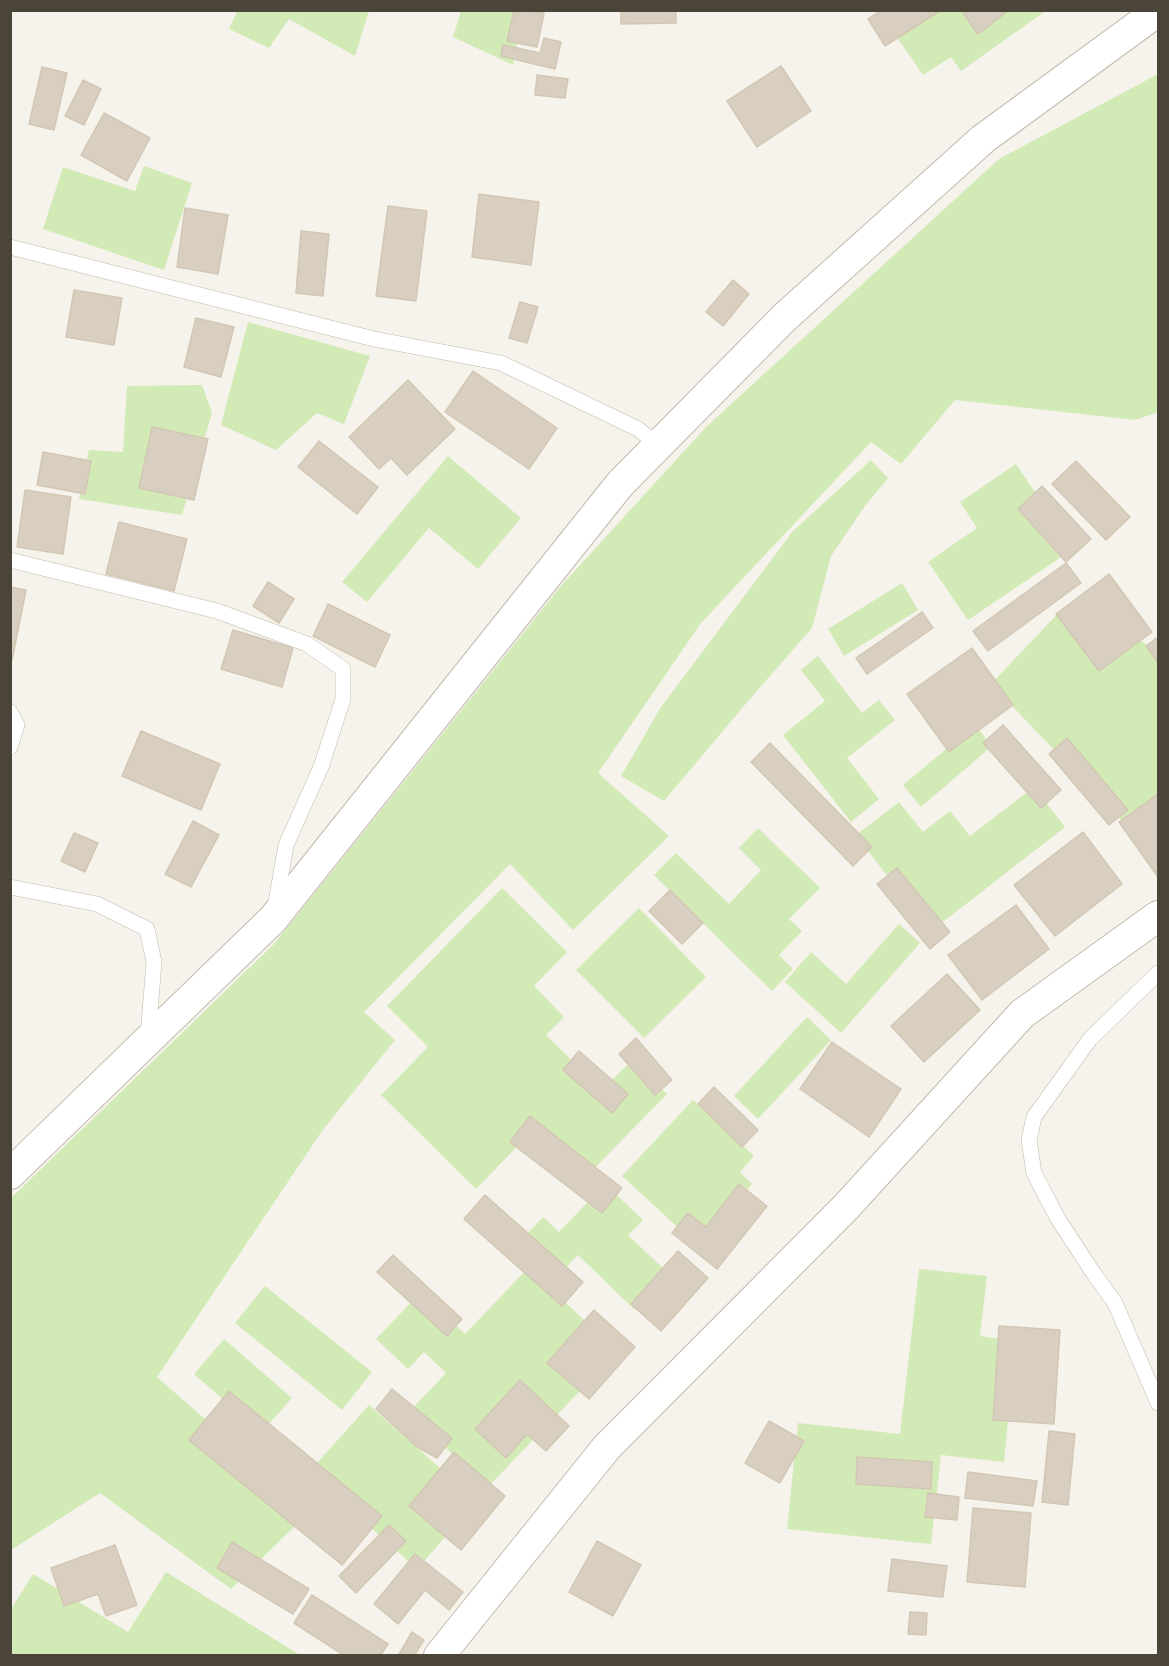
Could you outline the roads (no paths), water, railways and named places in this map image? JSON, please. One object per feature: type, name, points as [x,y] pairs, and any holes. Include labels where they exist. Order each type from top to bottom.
[{"type":"street","points":[[10,1174],[273,919],[620,484],[658,445],[785,317],[983,139],[1158,11]]},
{"type":"street","points":[[439,1656],[607,1447],[846,1208],[1022,1014],[1158,916]]},
{"type":"lane","points":[[10,248],[374,339],[501,363],[638,429],[658,445]]},
{"type":"lane","points":[[10,560],[217,611],[307,644],[343,669],[344,699],[321,767],[286,845],[273,919]]},
{"type":"lane","points":[[10,712],[17,725],[10,747]]},
{"type":"lane","points":[[10,887],[97,904],[147,928],[154,962],[148,1042]]},
{"type":"lane","points":[[1158,973],[1090,1039],[1034,1117],[1029,1140],[1034,1173],[1058,1219],[1115,1303],[1158,1403]]}]
